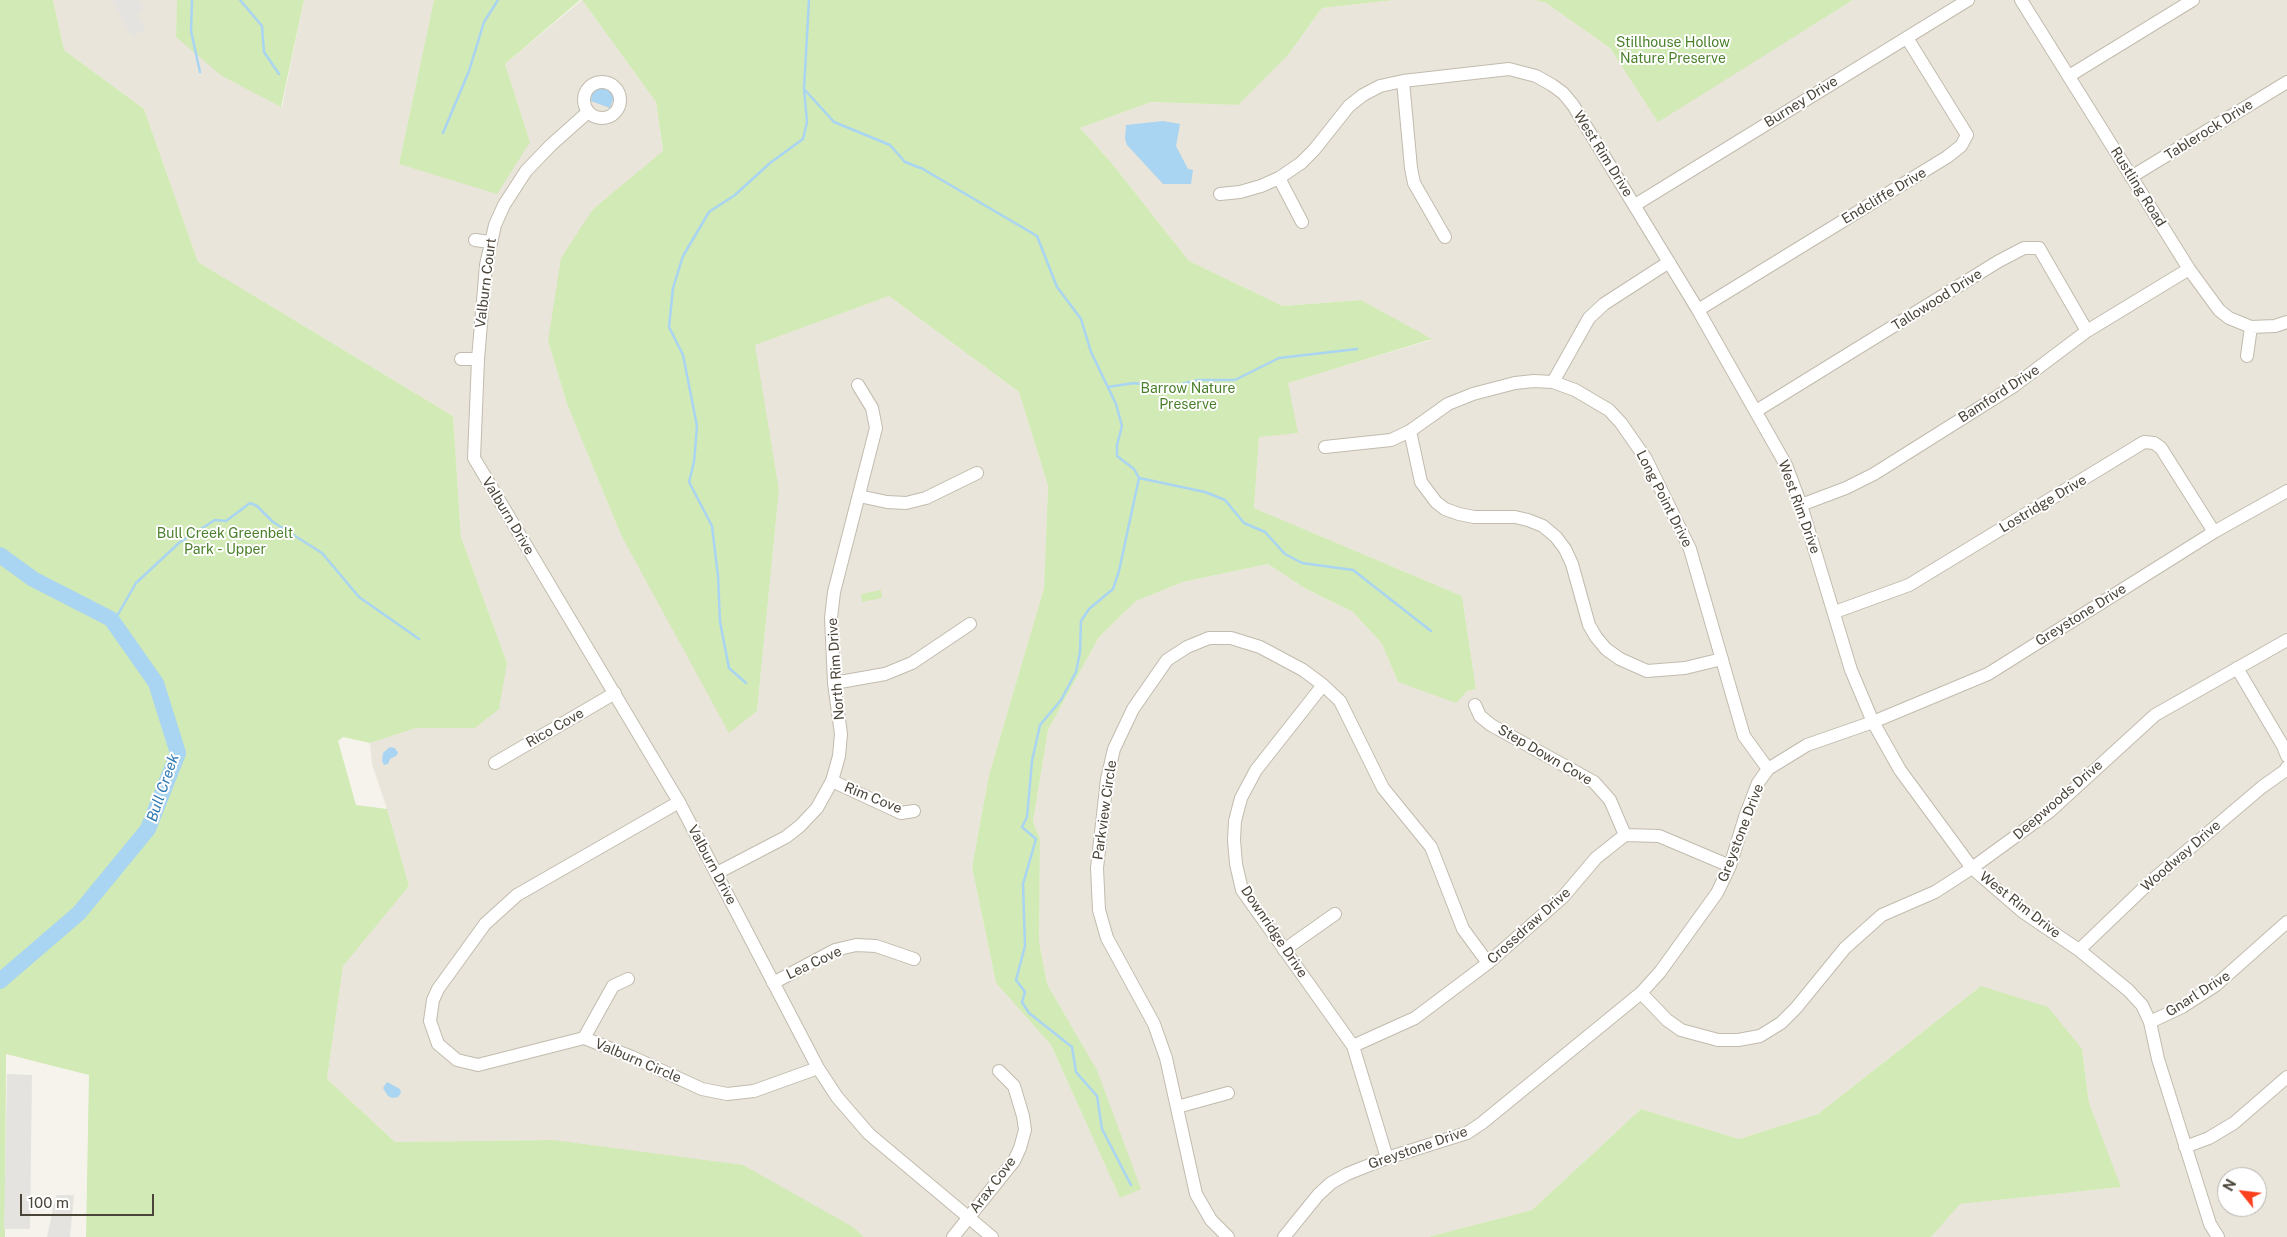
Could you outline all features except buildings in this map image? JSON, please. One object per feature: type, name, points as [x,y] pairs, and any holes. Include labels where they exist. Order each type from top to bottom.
[{"type":"street","name":"Burney Drive","points":[[1635,205],[1968,0]]},
{"type":"street","name":"Rustling Road","points":[[2021,0],[2070,76],[2131,178],[2219,310],[2237,322],[2251,327],[2275,326],[2287,322]]},
{"type":"street","points":[[2070,76],[2193,0]]},
{"type":"street","name":"Endcliffe Drive","points":[[1698,310],[1947,157],[1961,146],[1967,135],[1907,38]]},
{"type":"street","name":"West Rim Drive","points":[[1220,194],[1254,188],[1279,178],[1301,163],[1314,150],[1349,106],[1363,95],[1380,86],[1403,81],[1509,69],[1524,72],[1552,84],[1573,105],[1698,310],[1786,465],[1801,505],[1851,670],[1873,722],[1900,770],[1972,868],[2023,912],[2079,950],[2128,990],[2142,1005],[2150,1022],[2158,1059],[2210,1224],[2218,1237]]},
{"type":"street","points":[[1403,81],[1414,184],[1445,237]]},
{"type":"street","name":"Tablerock Drive","points":[[2131,178],[2287,82]]},
{"type":"street","name":"Valburn Court","points":[[474,458],[478,360],[486,265],[494,225],[504,205],[526,171],[551,144],[588,112]]},
{"type":"street","points":[[1279,178],[1302,222]]},
{"type":"street","points":[[475,240],[490,242]]},
{"type":"street","name":"Tallowood Drive","points":[[1756,411],[2024,248],[2039,248],[2087,332]]},
{"type":"street","points":[[1553,382],[1589,318],[1604,304],[1668,262]]},
{"type":"street","name":"Bamford Drive","points":[[1801,505],[1846,488],[1874,474],[2014,386],[2087,332],[2190,269]]},
{"type":"street","points":[[2247,356],[2251,327]]},
{"type":"street","points":[[461,358],[478,360]]},
{"type":"street","name":"Long Point Drive","points":[[1324,447],[1391,440],[1410,431],[1448,404],[1473,394],[1515,382],[1553,382],[1575,390],[1608,410],[1621,423],[1646,459],[1690,549],[1744,736],[1768,769]]},
{"type":"street","name":"North Rim Drive","points":[[717,872],[786,837],[800,826],[817,808],[832,781],[840,756],[841,734],[834,683],[830,618],[834,592],[876,428],[872,408],[858,385]]},
{"type":"street","points":[[1410,431],[1421,482],[1436,502],[1445,509],[1474,517],[1515,516],[1543,526],[1556,537],[1565,549],[1572,564],[1590,625],[1596,637],[1606,649],[1620,659],[1647,670],[1685,668],[1722,659]]},
{"type":"street","name":"Lostridge Drive","points":[[1834,612],[1909,585],[2144,442],[2154,443],[2161,448],[2214,532]]},
{"type":"street","name":"Valburn Drive","points":[[474,458],[679,802],[818,1068],[837,1097],[869,1134],[992,1237]]},
{"type":"street","points":[[859,496],[887,502],[906,502],[926,498],[977,473]]},
{"type":"street","name":"Greystone Drive","points":[[1284,1237],[1318,1195],[1331,1183],[1347,1174],[1387,1158],[1467,1133],[1482,1123],[1641,993],[1700,918],[1717,893],[1730,866],[1744,817],[1758,783],[1768,769],[1807,745],[1873,722],[1988,674],[2214,532],[2287,491]]},
{"type":"street","points":[[834,683],[885,674],[912,663],[970,624]]},
{"type":"street","name":"Parkview Circle","points":[[1228,1237],[1211,1220],[1196,1194],[1166,1058],[1154,1024],[1107,938],[1099,910],[1097,868],[1107,778],[1114,749],[1133,709],[1167,660],[1187,647],[1209,638],[1231,638],[1260,646],[1303,670],[1340,701],[1379,782],[1431,847],[1463,929],[1488,964]]},
{"type":"street","name":"Deepwoods Drive","points":[[1641,993],[1667,1020],[1681,1030],[1718,1040],[1738,1040],[1760,1036],[1781,1023],[1796,1008],[1845,948],[1882,915],[1935,892],[1972,868],[2049,812],[2155,715],[2287,640]]},
{"type":"street","points":[[2237,668],[2287,756]]},
{"type":"street","name":"Downridge Drive","points":[[1323,685],[1256,770],[1241,798],[1235,821],[1236,864],[1242,890],[1352,1046],[1387,1158]]},
{"type":"street","name":"Rico Cove","points":[[495,763],[615,693]]},
{"type":"street","name":"Step Down Cove","points":[[1475,705],[1480,716],[1491,725],[1594,782],[1610,800],[1626,834]]},
{"type":"street","name":"Woodway Drive","points":[[2079,950],[2150,882],[2262,787],[2286,770],[2287,767]]},
{"type":"street","name":"Rim Cove","points":[[832,781],[901,813],[914,811]]},
{"type":"street","name":"Valburn Circle","points":[[679,802],[517,895],[485,924],[438,989],[433,1000],[430,1021],[438,1044],[457,1060],[478,1066],[584,1038],[632,1057],[702,1089],[727,1094],[754,1092],[818,1068]]},
{"type":"street","points":[[1626,834],[1659,836],[1730,866]]},
{"type":"street","name":"Crossdraw Drive","points":[[1352,1046],[1415,1018],[1488,964],[1563,898],[1596,858],[1626,834]]},
{"type":"street","points":[[1284,950],[1335,914]]},
{"type":"street","name":"Gnarl Drive","points":[[2150,1022],[2182,1007],[2216,985],[2233,972],[2268,936],[2287,922]]},
{"type":"street","name":"Lea Cove","points":[[773,983],[835,950],[856,945],[876,946],[914,959]]},
{"type":"street","points":[[584,1038],[613,986],[628,978]]},
{"type":"street","name":"Arax Cove","points":[[953,1237],[1014,1161],[1025,1130],[1014,1086],[998,1071]]},
{"type":"street","points":[[2185,1147],[2209,1138],[2234,1123],[2287,1077]]},
{"type":"street","points":[[1177,1107],[1228,1094]]},
{"type":"shaded area","points":[[53,0],[177,0],[176,37],[282,107],[304,0],[434,0],[399,164],[530,142],[505,64],[582,0],[656,102],[663,152],[593,209],[548,341],[567,404],[621,535],[757,711],[779,490],[754,345],[889,296],[1019,392],[1048,486],[1044,588],[989,775],[972,867],[996,983],[1051,1045],[1120,1198],[1097,1070],[1047,984],[1039,941],[1040,839],[1033,822],[1048,730],[1099,637],[1136,601],[1183,582],[1268,564],[1306,589],[1353,612],[1382,644],[1398,682],[1458,699],[1467,691],[1476,689],[1462,596],[1254,508],[1259,436],[1297,433],[1287,383],[1431,340],[1361,300],[1283,306],[1189,261],[1110,161],[1080,128],[1151,102],[1238,105],[1288,55],[1322,8],[1395,0],[1535,0],[1546,3],[1610,48],[1658,121],[1853,0],[2287,0],[2287,1237],[1931,1237],[1959,1204],[2120,1187],[2089,1103],[2082,1049],[1981,986],[1818,1114],[1739,1139],[1641,1109],[1532,1210],[1428,1237],[864,1237],[853,1227],[553,1140],[395,1142],[327,1079],[343,965],[409,886],[372,764],[370,743],[416,728],[475,728],[507,663],[461,537],[453,416],[198,262],[144,109],[64,50]]},
{"type":"shaded area","points":[[112,0],[139,0],[144,8],[137,13],[146,29],[132,37]]},
{"type":"shaded area","points":[[7,1074],[32,1075],[30,1229],[4,1229]]},
{"type":"shaded area","points":[[56,1195],[74,1195],[70,1237],[47,1237]]},
{"type":"green space","name":"Bull Creek Greenbelt Park - Upper","points":[[0,0],[53,0],[64,50],[144,109],[198,262],[453,416],[461,537],[507,663],[499,709],[475,728],[416,728],[370,743],[343,737],[338,741],[356,805],[387,809],[409,886],[343,966],[327,1079],[395,1142],[553,1140],[743,1165],[853,1227],[864,1237],[86,1237],[89,1075],[6,1054],[5,1237],[0,1237]]},
{"type":"green space","points":[[177,0],[304,0],[281,107],[222,76],[176,37]]},
{"type":"green space","points":[[434,0],[580,0],[505,64],[530,142],[497,194],[399,164]]},
{"type":"green space","name":"Barrow Nature Preserve","points":[[582,0],[1395,0],[1322,8],[1288,55],[1238,105],[1151,102],[1080,128],[1110,161],[1189,261],[1283,306],[1361,300],[1432,339],[1288,383],[1298,433],[1259,437],[1254,508],[1462,596],[1476,689],[1467,691],[1456,703],[1398,682],[1382,644],[1353,612],[1306,589],[1268,564],[1183,582],[1136,601],[1099,637],[1048,730],[1033,822],[1040,839],[1039,941],[1047,984],[1097,1070],[1141,1189],[1120,1198],[1051,1045],[996,983],[972,867],[989,775],[1044,588],[1048,486],[1019,392],[889,296],[755,345],[779,490],[757,711],[729,733],[621,535],[567,404],[548,341],[561,258],[593,209],[663,151],[656,102]]},
{"type":"green space","name":"Stillhouse Hollow Nature Preserve","points":[[1535,0],[1853,0],[1658,122],[1610,48],[1546,3]]},
{"type":"green space","points":[[881,590],[882,598],[862,602],[861,594]]},
{"type":"green space","points":[[1981,986],[2048,1007],[2082,1049],[2089,1103],[2121,1187],[1960,1204],[1931,1237],[1428,1237],[1532,1210],[1641,1109],[1739,1139],[1818,1114]]},
{"type":"water","points":[[602,87],[609,89],[614,96],[610,108],[591,101],[592,91]]},
{"type":"water","points":[[1163,121],[1180,124],[1176,146],[1188,169],[1193,170],[1191,184],[1163,184],[1127,145],[1125,139],[1126,125]]},
{"type":"water","points":[[390,747],[395,748],[398,753],[390,759],[388,764],[384,765],[382,761],[383,753]]},
{"type":"water","points":[[387,1082],[400,1089],[401,1093],[398,1097],[392,1098],[388,1096],[383,1088]]},
{"type":"waterway","points":[[192,0],[191,31],[200,72]]},
{"type":"waterway","points":[[240,0],[262,26],[264,52],[279,74]]},
{"type":"waterway","points":[[443,133],[469,71],[484,22],[498,0]]},
{"type":"waterway","points":[[746,683],[729,668],[720,622],[718,576],[712,526],[689,482],[694,462],[697,426],[683,355],[669,327],[673,288],[683,256],[709,212],[735,195],[770,163],[803,139],[807,122],[804,89],[809,0]]},
{"type":"waterway","points":[[804,89],[834,122],[890,145],[905,162],[923,169],[1037,236],[1057,287],[1081,319],[1091,352],[1116,404],[1122,426],[1117,445],[1117,456],[1134,469],[1139,478],[1119,571],[1113,589],[1089,609],[1081,621],[1080,652],[1076,672],[1061,700],[1040,725],[1032,761],[1027,817],[1022,827],[1036,839],[1023,884],[1025,946],[1016,980],[1025,992],[1022,1002],[1029,1013],[1072,1047],[1076,1072],[1097,1096],[1102,1129],[1131,1185]]},
{"type":"waterway","points":[[1108,387],[1134,383],[1166,388],[1198,380],[1235,380],[1279,358],[1357,349]]},
{"type":"waterway","points":[[1139,478],[1205,492],[1225,500],[1244,523],[1265,532],[1285,554],[1302,563],[1353,570],[1431,631]]},
{"type":"waterway","points":[[113,623],[136,583],[180,542],[215,520],[226,521],[250,503],[257,506],[273,522],[322,553],[359,597],[419,639]]},
{"type":"waterway","name":"Bull Creek","points":[[0,555],[33,579],[111,619],[156,683],[178,753],[148,829],[79,913],[0,981]]}]
